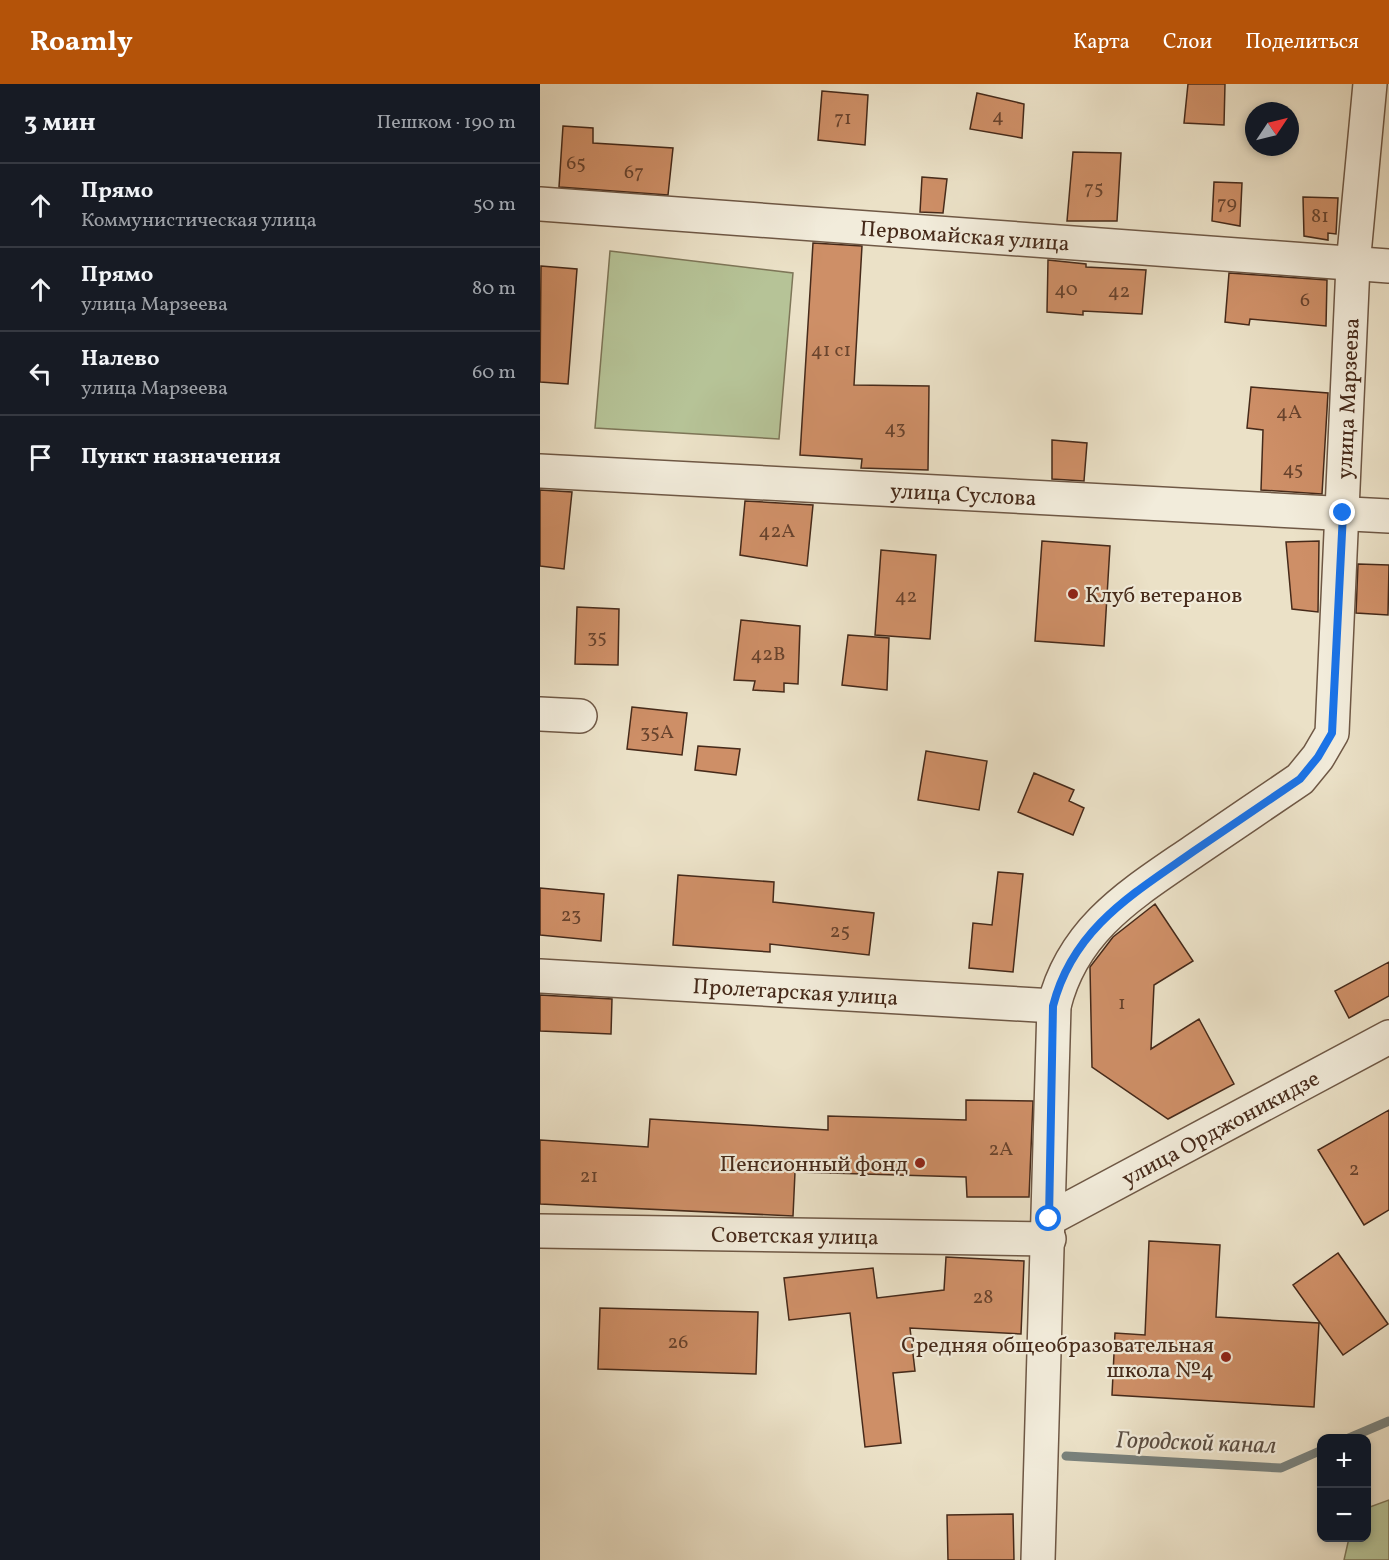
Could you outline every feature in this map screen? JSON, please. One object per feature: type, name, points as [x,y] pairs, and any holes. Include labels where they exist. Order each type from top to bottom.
[{"type":"street","name":"улица Марзеева","points":[[1056,994],[1077,950],[1118,904],[1300,779],[1318,757],[1332,733],[1353,265],[1370,84]]},
{"type":"street","name":"Первомайская улица","points":[[540,204],[1389,266]]},
{"type":"street","name":"улица Суслова","points":[[540,471],[1389,516]]},
{"type":"street","points":[[540,714],[580,716]]},
{"type":"street","name":"Пролетарская улица","points":[[540,976],[1056,994]]},
{"type":"street","points":[[1038,1560],[1056,994]]},
{"type":"street","name":"улица Орджоникидзе","points":[[1049,1229],[1389,1037]]},
{"type":"street","name":"Советская улица","points":[[540,1230],[1049,1229]]},
{"type":"green space","points":[[610,251],[793,273],[779,439],[595,428]]},
{"type":"green space","points":[[1389,1500],[1389,1560],[1344,1560],[1348,1542],[1371,1542],[1371,1507]]},
{"type":"building","points":[[1188,84],[1225,84],[1224,125],[1184,123]]},
{"type":"building","points":[[822,91],[868,95],[865,145],[818,140]]},
{"type":"building","points":[[977,93],[1024,104],[1022,138],[970,129]]},
{"type":"building","points":[[563,126],[593,128],[593,143],[673,148],[668,195],[559,187]]},
{"type":"building","points":[[1073,152],[1121,153],[1117,221],[1067,221]]},
{"type":"building","points":[[922,177],[947,179],[943,213],[920,212]]},
{"type":"building","points":[[1214,182],[1242,183],[1240,226],[1212,221]]},
{"type":"building","points":[[1303,197],[1338,198],[1336,234],[1328,233],[1328,240],[1304,236]]},
{"type":"building","points":[[813,243],[862,246],[854,385],[929,386],[928,470],[861,468],[862,459],[800,455]]},
{"type":"building","points":[[1048,260],[1086,264],[1086,267],[1146,270],[1142,314],[1083,311],[1083,315],[1047,312]]},
{"type":"building","points":[[541,266],[577,269],[568,384],[540,382]]},
{"type":"building","points":[[1229,273],[1327,280],[1326,326],[1250,319],[1249,325],[1225,322]]},
{"type":"building","points":[[1251,387],[1328,393],[1322,494],[1261,490],[1263,430],[1247,428]]},
{"type":"building","points":[[1052,440],[1087,443],[1084,481],[1052,479]]},
{"type":"building","points":[[540,490],[572,492],[564,569],[540,566]]},
{"type":"building","points":[[745,501],[813,505],[807,566],[740,555]]},
{"type":"building","name":"Клуб ветеранов","points":[[1042,541],[1110,546],[1104,646],[1035,641]]},
{"type":"building","points":[[1319,541],[1318,612],[1292,609],[1286,542]]},
{"type":"building","points":[[881,550],[936,555],[930,639],[875,635]]},
{"type":"building","points":[[1358,564],[1389,565],[1388,615],[1356,613]]},
{"type":"building","points":[[577,607],[619,609],[618,665],[575,664]]},
{"type":"building","points":[[741,620],[800,626],[798,684],[784,683],[784,692],[753,690],[755,681],[734,680]]},
{"type":"building","points":[[848,635],[889,638],[887,690],[842,685]]},
{"type":"building","points":[[632,707],[687,713],[682,755],[627,749]]},
{"type":"building","points":[[698,746],[740,749],[736,775],[695,770]]},
{"type":"building","points":[[926,751],[987,761],[979,810],[918,800]]},
{"type":"building","points":[[1034,773],[1074,790],[1069,801],[1084,808],[1073,835],[1018,812]]},
{"type":"building","points":[[998,872],[1023,874],[1013,972],[969,968],[973,923],[992,925]]},
{"type":"building","points":[[678,875],[774,882],[773,902],[874,913],[869,955],[770,944],[770,952],[673,945]]},
{"type":"building","points":[[540,888],[604,894],[601,941],[540,935]]},
{"type":"building","points":[[1155,904],[1193,961],[1154,985],[1151,1049],[1199,1019],[1234,1084],[1168,1119],[1092,1067],[1090,967],[1113,937]]},
{"type":"building","points":[[1389,962],[1389,996],[1349,1018],[1335,991]]},
{"type":"building","points":[[540,995],[612,999],[611,1034],[540,1031]]},
{"type":"building","points":[[966,1100],[1033,1101],[1029,1197],[967,1197],[966,1177],[795,1172],[793,1216],[540,1204],[540,1140],[648,1147],[650,1119],[828,1130],[828,1116],[966,1120]]},
{"type":"building","points":[[1389,1110],[1389,1210],[1364,1225],[1318,1150]]},
{"type":"building","points":[[1149,1241],[1220,1245],[1216,1317],[1319,1323],[1314,1407],[1112,1395],[1115,1333],[1145,1335]]},
{"type":"building","points":[[1338,1253],[1388,1324],[1343,1355],[1293,1285]]},
{"type":"building","points":[[946,1257],[1024,1261],[1021,1334],[910,1328],[915,1371],[893,1373],[901,1443],[865,1447],[850,1313],[789,1320],[784,1278],[873,1268],[877,1298],[944,1290]]},
{"type":"building","points":[[600,1308],[758,1312],[756,1374],[598,1369]]},
{"type":"building","points":[[1013,1514],[1014,1560],[948,1560],[947,1515]]},
{"type":"waterway","name":"Городской канал","points":[[1358,1434],[1389,1421]]},
{"type":"waterway","name":"Городской канал","points":[[1066,1456],[1281,1468],[1317,1452]]},
{"type":"place","name":"Клуб ветеранов","points":[[1073,594]]},
{"type":"place","name":"Пенсионный фонд","points":[[920,1163]]},
{"type":"place","name":"Средняя общеобразовательная школа №4","points":[[1226,1357]]},
{"type":"route","points":[[1049,1219],[1053,1006],[1059,982],[1077,950],[1118,904],[1300,779],[1318,757],[1332,733],[1343,513]]}]
